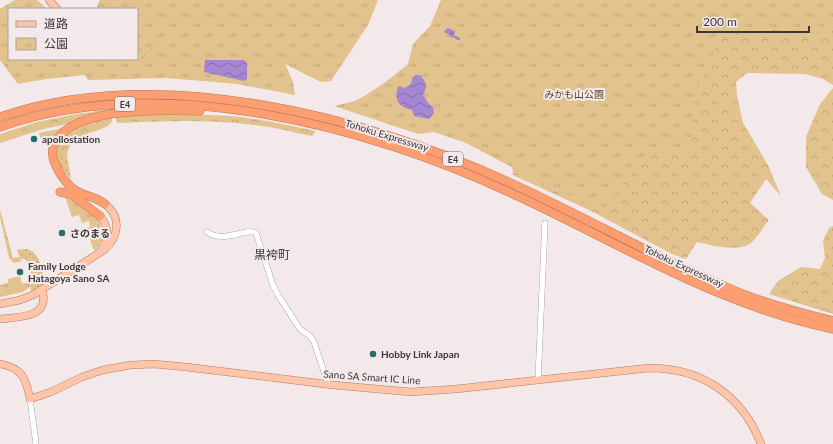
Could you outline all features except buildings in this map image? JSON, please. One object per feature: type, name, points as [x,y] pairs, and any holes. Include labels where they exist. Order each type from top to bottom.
[{"type":"highway","name":"Tohoku Expressway","points":[[0,117],[47,104],[76,99],[123,95],[190,96],[261,106],[316,116],[422,147],[488,173],[546,200],[666,260],[725,287],[784,308],[833,321]]},
{"type":"highway","points":[[0,112],[34,103],[47,104]]},
{"type":"highway","name":"Tohoku Expressway","points":[[0,127],[48,113],[77,108],[105,105],[172,104],[231,109],[291,120],[358,136],[393,146],[444,164],[512,193],[707,289],[781,316],[833,329]]},
{"type":"highway","points":[[105,204],[73,189],[55,165],[52,154],[55,145],[59,137],[68,129],[85,120],[125,112],[183,111],[253,113]]},
{"type":"highway","points":[[60,192],[71,194],[100,216]]},
{"type":"main road","points":[[49,0],[55,8]]},
{"type":"main road","points":[[0,304],[20,300],[42,290],[110,245],[116,235],[116,217],[113,211],[105,204]]},
{"type":"main road","points":[[99,253],[108,238],[106,225],[100,216]]},
{"type":"main road","points":[[0,319],[29,315],[37,312],[43,304],[44,296],[42,290]]},
{"type":"main road","points":[[0,364],[10,366],[21,372],[30,399]]},
{"type":"main road","name":"Sano SA Smart IC Line","points":[[30,399],[50,392],[82,377],[103,370],[131,365],[154,364],[186,366],[393,391],[431,391],[649,368],[667,369],[684,372],[708,381],[728,395],[746,414],[761,444]]},
{"type":"street","points":[[538,380],[546,223]]},
{"type":"street","points":[[207,232],[216,236],[225,237],[251,231],[256,233],[274,287],[300,329],[310,336],[314,342],[328,384]]},
{"type":"street","points":[[30,399],[36,444]]},
{"type":"green space","points":[[15,0],[37,0],[46,8],[8,8],[8,60],[138,60],[138,8],[96,8],[100,0],[378,0],[368,25],[331,81],[321,82],[285,64],[293,82],[295,95],[237,84],[166,78],[88,80],[85,75],[18,84],[0,60],[0,9]]},
{"type":"green space","name":"みかも山公園","points":[[441,0],[833,0],[833,30],[804,33],[774,27],[719,39],[696,95],[690,152],[646,154],[604,210],[542,183],[466,143],[434,132],[418,134],[334,106],[355,101],[366,95],[387,81],[408,64],[413,44],[430,26]]},
{"type":"green space","name":"みかも山公園","points":[[833,0],[833,85],[823,79],[805,74],[747,73],[736,82],[737,95],[743,123],[768,165],[781,196],[766,179],[750,203],[769,220],[754,241],[745,246],[732,248],[697,242],[686,259],[672,254],[589,210],[513,175],[512,165],[452,52]]},
{"type":"green space","points":[[143,47],[141,53],[146,56],[150,52],[147,47],[154,47],[156,48],[155,54],[148,60],[142,60],[138,58],[138,48]]},
{"type":"green space","points":[[833,88],[833,200],[822,194],[806,167],[806,137],[820,104]]},
{"type":"green space","points":[[132,109],[77,122],[76,114],[94,111]]},
{"type":"green space","points":[[76,114],[77,122],[43,129],[0,143],[0,134],[37,122]]},
{"type":"green space","points":[[152,114],[241,117],[269,121],[316,131],[312,136],[268,127],[237,123],[186,121],[118,123],[115,118],[112,118],[112,121],[102,129],[74,141],[67,155],[55,155],[55,149],[66,132],[95,119],[126,115]]},
{"type":"green space","points":[[68,127],[59,134],[41,140],[39,133]]},
{"type":"green space","points":[[55,155],[67,155],[71,179],[58,164]]},
{"type":"green space","points":[[64,194],[78,202],[97,217],[101,228],[102,240],[95,251],[87,228],[90,227],[89,221],[82,223],[79,215],[72,217]]},
{"type":"green space","points":[[0,210],[13,258],[19,257],[22,261],[14,263],[9,258],[0,217]]},
{"type":"green space","points":[[833,226],[833,314],[769,294],[778,281],[801,267],[820,269],[825,258],[823,241],[829,228]]},
{"type":"green space","points":[[17,250],[31,250],[36,255],[43,273],[39,275],[43,287],[30,291],[32,277],[26,260],[20,258]]},
{"type":"green space","points":[[20,276],[22,284],[29,282],[31,286],[23,292],[0,297],[0,285],[8,283],[8,279]]},
{"type":"water","points":[[448,28],[455,31],[454,35],[460,38],[460,40],[453,37],[451,38],[450,35],[444,32]]},
{"type":"water","points":[[205,60],[244,60],[247,63],[247,79],[244,81],[204,72]]},
{"type":"water","points":[[416,75],[420,75],[425,83],[426,89],[423,95],[433,107],[434,113],[429,119],[414,116],[412,110],[401,105],[397,100],[396,96],[398,87],[400,86],[403,88],[411,84],[412,78]]},
{"type":"place","name":"apollostation","points":[[34,139]]},
{"type":"place","name":"さのまる","points":[[62,233]]},
{"type":"place","name":"Family Lodge Hatagoya Sano SA","points":[[20,272]]},
{"type":"place","name":"Hobby Link Japan","points":[[373,354]]},
{"type":"district","name":"黒袴町","points":[[272,254]]}]
